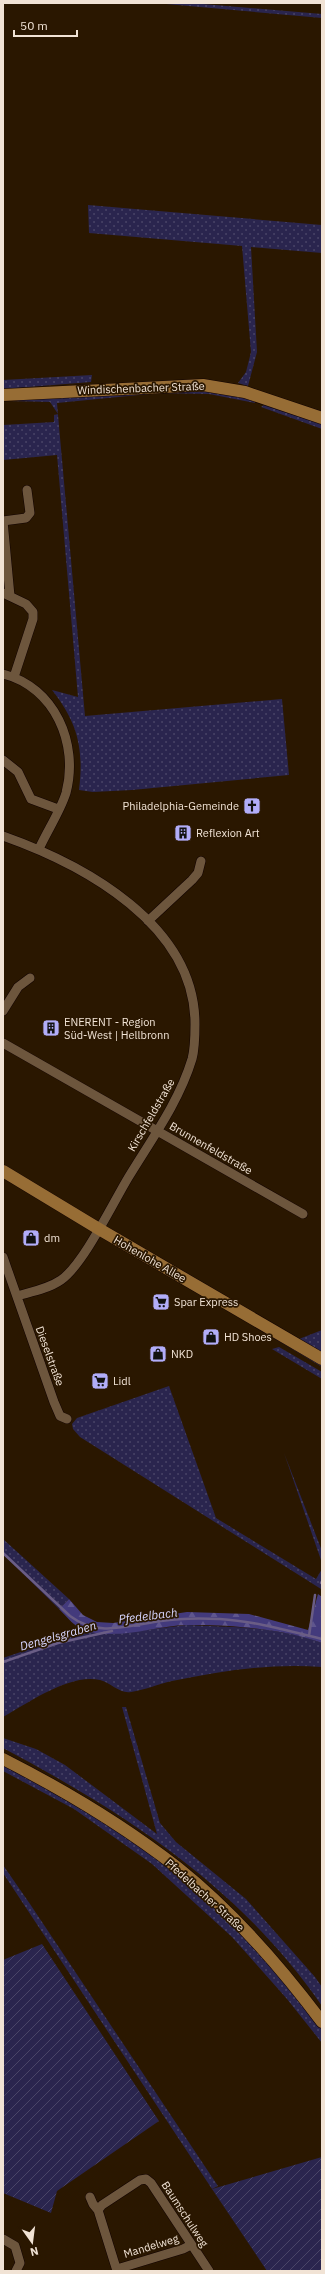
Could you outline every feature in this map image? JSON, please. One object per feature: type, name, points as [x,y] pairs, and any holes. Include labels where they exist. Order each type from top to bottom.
[{"type":"street","name":"Windischenbacher Straße","points":[[3,395],[203,385],[245,392],[322,418]]},
{"type":"street","points":[[14,677],[33,619],[33,612],[26,604],[6,595],[3,521],[26,518],[30,513],[27,490]]},
{"type":"street","points":[[3,674],[14,677],[40,693],[52,707],[64,730],[69,748],[70,765],[65,794],[39,849]]},
{"type":"street","points":[[3,760],[18,772],[31,799],[58,809]]},
{"type":"street","name":"Kirschfeldstraße","points":[[3,836],[39,849],[72,866],[119,895],[148,921],[171,947],[183,968],[195,1009],[195,1038],[192,1058],[182,1088],[99,1229]]},
{"type":"street","points":[[148,921],[192,880],[198,873],[201,861]]},
{"type":"street","points":[[3,1011],[18,987],[30,978]]},
{"type":"street","name":"Brunnenfeldstraße","points":[[3,1043],[303,1214]]},
{"type":"street","name":"Hohenlohe Allee","points":[[3,1170],[99,1229],[322,1359]]},
{"type":"street","points":[[17,1296],[50,1286],[61,1280],[70,1272],[99,1229]]},
{"type":"street","name":"Dieselstraße","points":[[3,1257],[54,1402],[60,1416],[67,1420]]},
{"type":"street","name":"Pfedelbacher Straße","points":[[3,1759],[104,1817],[178,1868],[210,1897],[271,1958],[322,2022]]},
{"type":"street","name":"Baumschulweg","points":[[98,2210],[102,2205],[140,2180],[146,2179],[151,2183],[209,2271]]},
{"type":"street","points":[[90,2197],[98,2210],[117,2270]]},
{"type":"street","points":[[3,2239],[15,2246],[20,2263],[16,2271]]},
{"type":"street","name":"Mandelweg","points":[[117,2270],[184,2249],[191,2245]]},
{"type":"shaded area","points":[[155,3],[191,3],[322,14],[322,18]]},
{"type":"shaded area","points":[[88,205],[322,225],[322,253],[251,247],[257,352],[248,386],[238,383],[246,372],[251,352],[242,246],[89,233]]},
{"type":"shaded area","points":[[92,375],[91,382],[3,389],[3,380]]},
{"type":"shaded area","points":[[190,388],[254,400],[255,403],[209,394],[159,393],[57,403],[58,414],[50,402],[9,401],[8,397]]},
{"type":"shaded area","points":[[267,403],[322,424],[322,429],[261,407]]},
{"type":"shaded area","points":[[58,414],[85,716],[282,699],[289,775],[132,790],[93,792],[79,790],[81,762],[77,737],[68,714],[52,690],[78,697],[57,455],[3,460],[3,425],[54,422],[54,415]]},
{"type":"shaded area","points":[[222,1307],[322,1364],[322,1367]]},
{"type":"shaded area","points":[[322,1330],[322,1354],[299,1339]]},
{"type":"shaded area","points":[[279,1347],[322,1372],[322,1379],[272,1349]]},
{"type":"shaded area","points":[[169,1386],[216,1518],[316,1579],[322,1569],[321,1589],[80,1437],[73,1429],[72,1424],[77,1418]]},
{"type":"shaded area","points":[[284,1453],[322,1551],[322,1563]]},
{"type":"shaded area","points":[[3,1539],[69,1599],[59,1609],[3,1554]]},
{"type":"shaded area","points":[[187,1625],[256,1629],[306,1638],[322,1643],[322,1667],[284,1666],[228,1671],[172,1681],[131,1692],[119,1690],[104,1681],[88,1679],[63,1685],[37,1697],[3,1717],[3,1658],[47,1643],[89,1632],[112,1634]]},
{"type":"shaded area","points":[[122,1707],[126,1707],[160,1823],[176,1842],[246,1899],[315,1977],[322,1987],[322,2006],[290,1964],[255,1925],[218,1890],[179,1858],[94,1800],[3,1748],[3,1738],[36,1749],[65,1765],[157,1834]]},
{"type":"shaded area","points":[[3,1764],[129,1837],[175,1872],[238,1928],[296,1994],[322,2029],[322,2043],[287,1999],[232,1937],[152,1864],[74,1809],[3,1771]]},
{"type":"shaded area","points":[[3,1865],[218,2186],[212,2189],[3,1873]]},
{"type":"shaded area","points":[[42,1944],[159,2121],[57,2191],[51,2213],[3,2193],[3,1960]]},
{"type":"shaded area","points":[[322,2157],[322,2271],[267,2271],[212,2189]]},
{"type":"green space","points":[[318,1594],[322,1597],[322,1643],[291,1634],[274,1631],[219,1625],[187,1625],[127,1633],[102,1634],[81,1629],[59,1609],[69,1599],[83,1615],[97,1622],[113,1623],[187,1612],[249,1614],[308,1630]]},
{"type":"waterway","name":"Pfedelbach","points":[[3,1553],[70,1616],[81,1623],[92,1627],[126,1627],[175,1619],[220,1619],[259,1624],[322,1639]]},
{"type":"waterway","points":[[309,1636],[315,1595]]},
{"type":"waterway","name":"Dengelsgraben","points":[[3,1662],[58,1643],[112,1631]]},
{"type":"place","name":"Philadelphia-Gemeinde","points":[[252,806]]},
{"type":"place","name":"Reflexion Art","points":[[183,833]]},
{"type":"place","name":"ENERENT - Region Süd-West | Hellbronn","points":[[51,1028]]},
{"type":"place","name":"dm","points":[[31,1238]]},
{"type":"place","name":"Spar Express","points":[[161,1302]]},
{"type":"place","name":"HD Shoes","points":[[211,1337]]},
{"type":"place","name":"NKD","points":[[158,1354]]},
{"type":"place","name":"Lidl","points":[[100,1381]]}]
